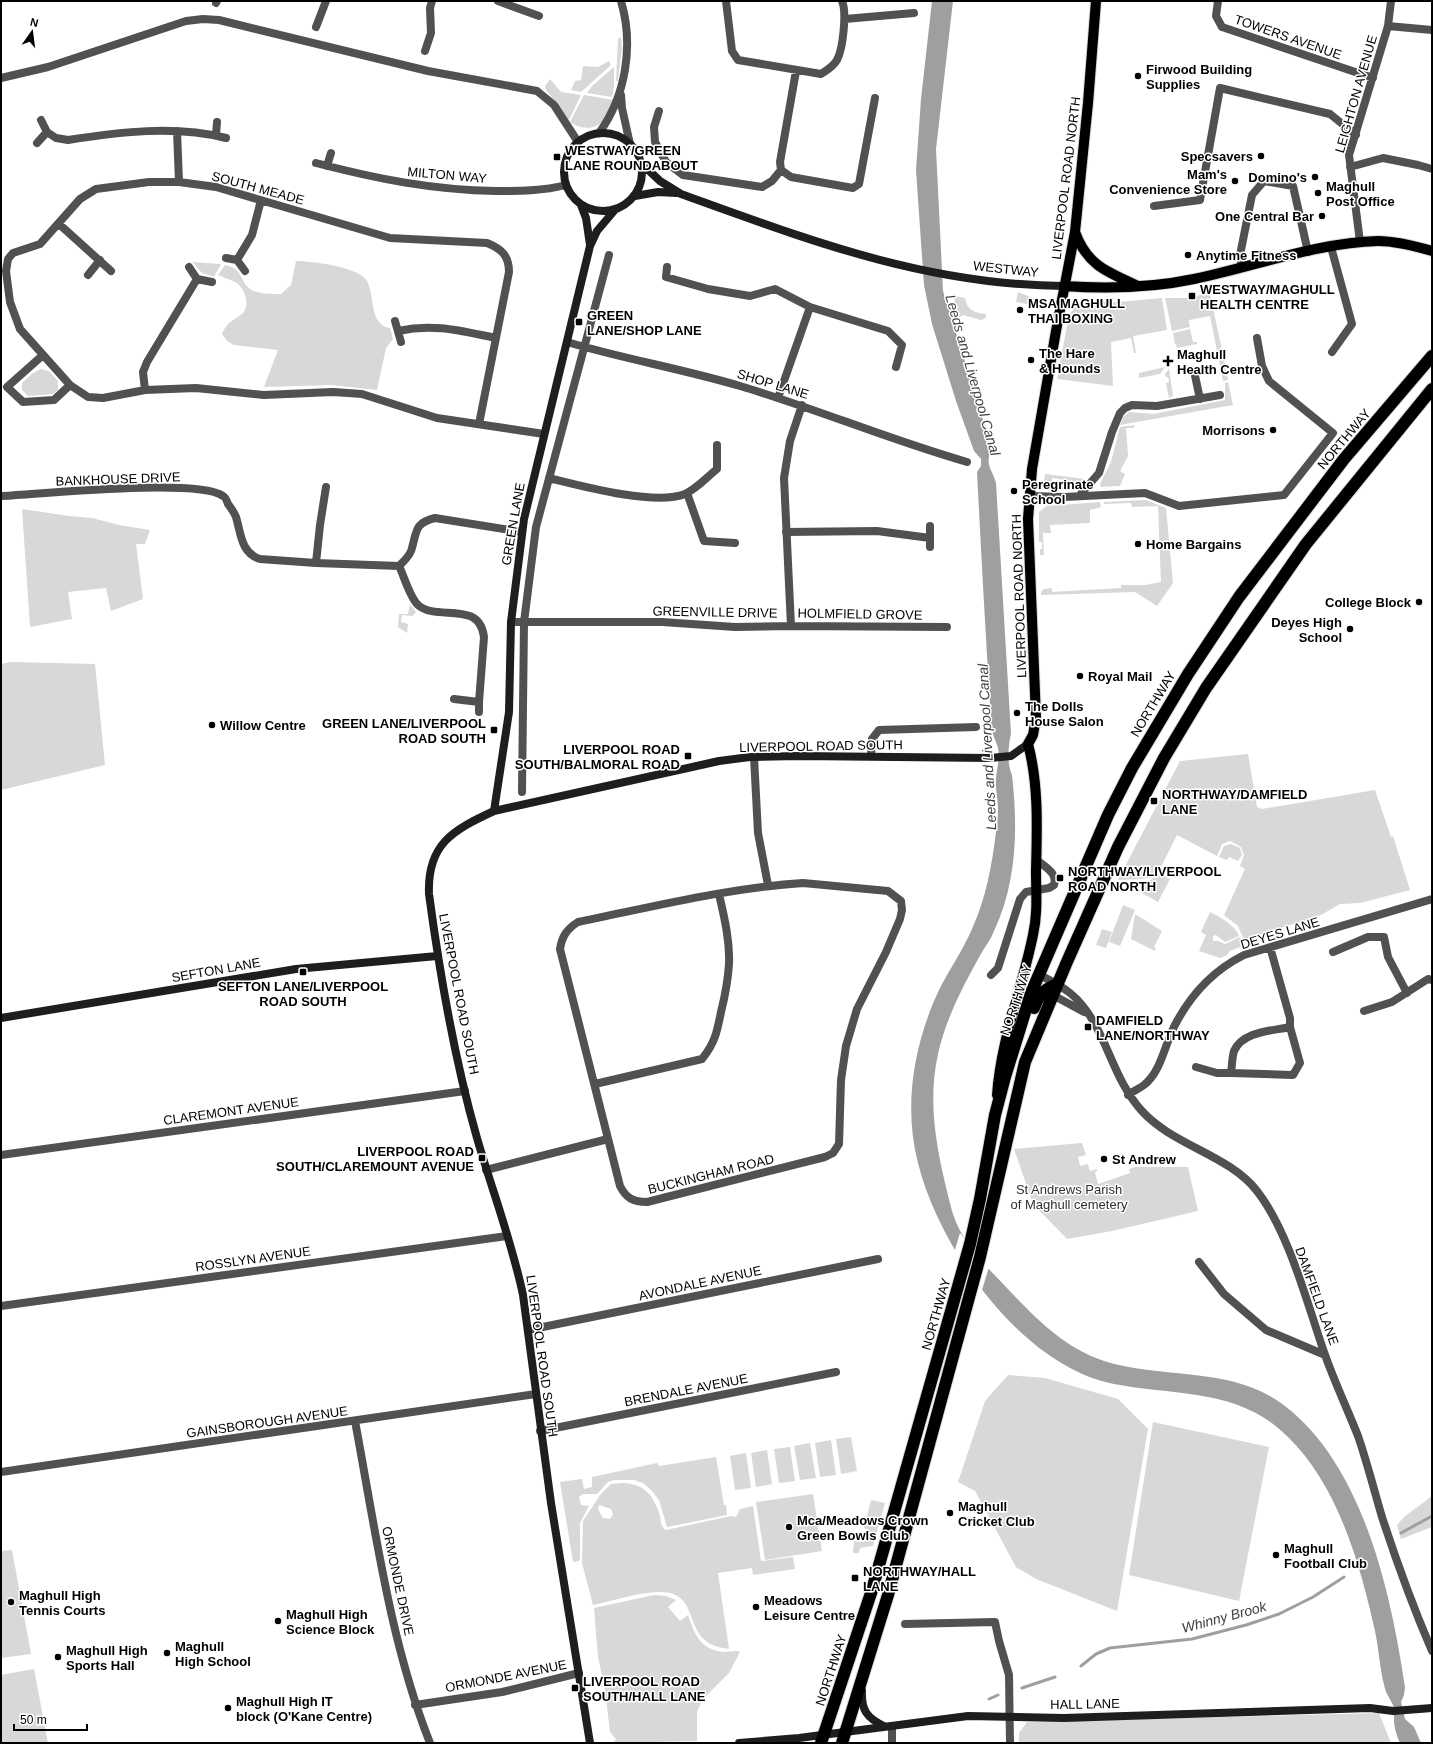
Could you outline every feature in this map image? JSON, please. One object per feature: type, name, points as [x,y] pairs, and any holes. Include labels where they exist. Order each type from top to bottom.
[{"type":"highway","name":"NORTHWAY","points":[[842,1743],[888,1595],[980,1257],[1026,1062],[1047,989],[1038,974],[1108,815],[1132,768],[1188,674],[1239,597],[1335,471],[1432,356]]},
{"type":"highway","name":"NORTHWAY","points":[[823,1738],[872,1590],[970,1244],[980,1199],[995,1115],[1021,1026],[1047,989],[1164,758],[1206,688],[1306,544],[1432,388]]},
{"type":"main road","name":"LIVERPOOL ROAD NORTH","points":[[1028,744],[1033,735],[1036,718],[1028,527],[1032,469],[1075,232],[1088,103],[1096,1]]},
{"type":"main road","points":[[599,133],[614,134],[630,144],[639,155],[642,164],[642,181],[635,196],[624,206],[614,211],[596,211],[581,205],[569,192],[566,185],[564,165],[567,155],[578,142],[588,136],[599,133]]},
{"type":"main road","name":"WESTWAY","points":[[642,164],[660,181],[681,194],[827,246],[903,267],[957,277],[1030,286],[1092,288],[1138,286],[1192,280],[1308,252],[1360,242],[1396,242],[1432,250]]},
{"type":"main road","name":"WESTWAY","points":[[635,196],[658,192],[681,194]]},
{"type":"main road","name":"GREEN LANE","points":[[581,205],[586,218],[590,246]]},
{"type":"main road","name":"GREEN LANE","points":[[494,811],[509,712],[511,622],[524,519],[590,246],[597,231],[614,211]]},
{"type":"main road","points":[[1075,232],[1084,252],[1092,262],[1106,271],[1138,286]]},
{"type":"main road","points":[[995,1115],[998,1075],[1008,1026],[1034,929],[1037,905],[1036,890],[1038,860],[1034,772],[1028,744]]},
{"type":"main road","name":"LIVERPOOL ROAD SOUTH","points":[[590,1743],[540,1431],[528,1330],[518,1271],[486,1170],[465,1091],[451,1032],[437,956],[428,894],[429,875],[434,856],[447,837],[494,811],[711,762],[754,757],[871,756],[990,758],[1011,756],[1028,744]]},
{"type":"main road","name":"SEFTON LANE","points":[[1,1018],[296,969],[437,956]]},
{"type":"main road","points":[[862,1680],[862,1704],[865,1713],[871,1719],[888,1726]]},
{"type":"main road","name":"HALL LANE","points":[[739,1743],[762,1742],[779,1739],[823,1738],[847,1730],[968,1716],[1009,1715],[1064,1718],[1370,1708],[1393,1711],[1432,1708]]},
{"type":"main road","points":[[779,1739],[793,1743]]},
{"type":"street","points":[[316,27],[326,1]]},
{"type":"street","points":[[425,51],[431,33],[430,8],[432,1]]},
{"type":"street","points":[[498,1],[540,16]]},
{"type":"street","points":[[621,1],[626,26],[627,44],[621,92],[622,108],[630,144]]},
{"type":"street","points":[[726,1],[732,51],[738,60],[821,74],[831,68],[838,59],[845,18],[842,1]]},
{"type":"street","name":"TOWERS AVENUE","points":[[1218,1],[1216,16],[1222,27],[1373,78]]},
{"type":"street","name":"LEIGHTON AVENUE","points":[[1360,242],[1359,221],[1349,155],[1388,26],[1391,1]]},
{"type":"street","points":[[845,18],[914,13]]},
{"type":"street","points":[[1,78],[48,67],[186,21],[219,20],[428,71],[537,91],[554,105],[578,142]]},
{"type":"street","points":[[1388,26],[1432,30]]},
{"type":"street","points":[[659,111],[654,127],[655,142],[666,162],[683,175],[762,187],[772,181],[781,170],[780,162],[796,71]]},
{"type":"street","points":[[1154,206],[1200,200],[1220,88],[1330,114],[1356,135]]},
{"type":"street","points":[[599,133],[608,121],[621,92]]},
{"type":"street","points":[[781,170],[791,176],[853,188],[859,184],[875,98]]},
{"type":"street","points":[[41,120],[46,132],[56,138],[68,140],[130,132],[177,131],[216,135],[226,138]]},
{"type":"street","points":[[216,135],[217,122]]},
{"type":"street","points":[[177,131],[180,182]]},
{"type":"street","points":[[37,143],[46,132]]},
{"type":"street","points":[[327,166],[330,153]]},
{"type":"street","points":[[1350,167],[1384,158],[1418,164],[1432,169]]},
{"type":"street","name":"MILTON WAY","points":[[316,163],[396,183],[433,188],[515,191],[547,189],[566,185]]},
{"type":"street","points":[[1242,268],[1240,254],[1252,195],[1264,181],[1293,186],[1308,252]]},
{"type":"street","name":"SOUTH MEADE","points":[[479,424],[509,272],[509,262],[505,254],[498,247],[487,243],[390,238],[216,187],[180,182],[149,182],[96,189],[80,199],[40,244],[13,253],[8,259],[6,271],[10,302],[14,317],[20,329],[70,385],[88,397],[103,398],[145,390],[196,388],[264,395],[333,392],[362,394],[437,418],[544,434]]},
{"type":"street","points":[[237,260],[252,235],[261,200]]},
{"type":"street","points":[[59,224],[111,271]]},
{"type":"street","points":[[1331,247],[1352,324],[1332,352]]},
{"type":"street","points":[[522,792],[524,622],[536,527],[610,255]]},
{"type":"street","points":[[226,258],[237,260],[245,271]]},
{"type":"street","points":[[88,275],[100,260]]},
{"type":"street","points":[[189,267],[197,279],[212,282]]},
{"type":"street","points":[[666,267],[666,277],[708,289],[750,296],[776,289],[810,307],[888,331],[902,345],[896,367]]},
{"type":"street","points":[[145,390],[143,372],[147,362],[197,279]]},
{"type":"street","points":[[778,398],[810,307]]},
{"type":"street","points":[[395,321],[401,342]]},
{"type":"street","points":[[398,331],[419,327],[446,327],[496,338]]},
{"type":"street","points":[[1030,496],[1145,494],[1179,506],[1284,495],[1333,433],[1269,381],[1262,366],[1256,338]]},
{"type":"street","name":"SHOP LANE","points":[[567,342],[739,386],[802,405],[913,446],[967,462]]},
{"type":"street","points":[[43,355],[4,389],[23,402],[54,400],[70,385]]},
{"type":"street","points":[[1194,371],[1200,400]]},
{"type":"street","points":[[1079,496],[1100,473],[1112,432],[1120,413],[1126,408],[1132,405],[1157,406],[1200,400],[1220,395]]},
{"type":"street","name":"GREENVILLE DRIVE","points":[[511,622],[662,622],[736,627],[791,626],[784,478],[790,441],[802,405]]},
{"type":"street","points":[[549,478],[606,491],[635,495],[673,497],[687,493],[717,469],[717,445]]},
{"type":"street","name":"BANKHOUSE DRIVE","points":[[1,496],[175,487],[206,490],[223,496],[235,515],[246,550],[252,556],[316,563],[399,566]]},
{"type":"street","points":[[316,563],[326,487]]},
{"type":"street","points":[[687,493],[704,541],[735,543]]},
{"type":"street","points":[[479,712],[484,637],[483,628],[479,622],[467,615],[426,609],[417,604],[399,566],[410,553],[414,534],[425,521],[435,518],[522,532]]},
{"type":"street","points":[[930,526],[930,547]]},
{"type":"street","points":[[786,532],[877,531],[930,538]]},
{"type":"street","name":"HOLMFIELD GROVE","points":[[929,618],[930,627]]},
{"type":"street","name":"HOLMFIELD GROVE","points":[[791,626],[947,627]]},
{"type":"street","points":[[454,700],[479,702]]},
{"type":"street","points":[[871,756],[872,739],[879,730],[976,727]]},
{"type":"street","points":[[754,757],[758,833],[768,885]]},
{"type":"street","points":[[991,975],[998,968],[1020,899],[1026,892],[1049,888],[1055,882],[1053,873],[1038,860]]},
{"type":"street","name":"BUCKINGHAM ROAD","points":[[803,883],[888,891],[901,901],[902,910],[900,919],[886,952],[857,1009],[846,1046],[841,1080],[839,1144],[833,1153],[825,1157],[647,1202],[638,1202],[624,1194],[620,1186],[560,949],[561,940],[565,933],[578,922],[768,885],[803,883]]},
{"type":"street","points":[[594,1084],[702,1059],[710,1050],[716,1039],[727,987],[729,963],[728,936],[719,894]]},
{"type":"street","name":"DEYES LANE","points":[[1128,1095],[1145,1084],[1153,1075],[1175,1023],[1186,1005],[1209,979],[1224,965],[1244,955],[1432,900]]},
{"type":"street","points":[[1333,952],[1368,937],[1384,937],[1388,957],[1407,993]]},
{"type":"street","points":[[1196,1067],[1217,1074],[1293,1075],[1300,1063],[1290,1027],[1290,1018],[1270,947]]},
{"type":"street","name":"DAMFIELD LANE","points":[[1038,974],[1047,989],[1088,1014],[1095,1024],[1128,1095],[1142,1112],[1166,1132],[1240,1175],[1260,1194],[1268,1205],[1301,1283],[1325,1355],[1358,1437],[1411,1601],[1432,1651]]},
{"type":"street","points":[[1364,1011],[1392,1002],[1428,979],[1432,980]]},
{"type":"street","points":[[1231,1073],[1235,1051],[1242,1042],[1254,1034],[1290,1027]]},
{"type":"street","name":"CLAREMONT AVENUE","points":[[1,1155],[465,1091]]},
{"type":"street","points":[[486,1170],[608,1139]]},
{"type":"street","name":"ROSSLYN AVENUE","points":[[1,1306],[507,1236]]},
{"type":"street","name":"AVONDALE AVENUE","points":[[528,1330],[878,1259]]},
{"type":"street","points":[[1198,1262],[1224,1294],[1266,1330],[1325,1355]]},
{"type":"street","name":"BRENDALE AVENUE","points":[[540,1431],[836,1372]]},
{"type":"street","name":"GAINSBOROUGH AVENUE","points":[[1,1472],[536,1394]]},
{"type":"street","name":"ORMONDE DRIVE","points":[[355,1421],[378,1547],[404,1666],[415,1705],[430,1743]]},
{"type":"street","points":[[905,1624],[995,1622],[1009,1674],[1010,1743]]},
{"type":"street","name":"ORMONDE AVENUE","points":[[415,1705],[502,1692],[579,1673]]},
{"type":"street","points":[[888,1726],[892,1743]]},
{"type":"green space","points":[[621,37],[622,48],[618,81],[616,81],[618,39]]},
{"type":"green space","points":[[609,61],[611,65],[581,92],[571,90],[575,81],[581,80],[583,66],[598,67]]},
{"type":"green space","points":[[614,67],[614,86],[612,97],[587,93],[592,86]]},
{"type":"green space","points":[[550,79],[561,92],[581,95],[569,120],[546,90],[545,86]]},
{"type":"green space","points":[[584,95],[614,100],[606,118],[596,126],[588,128],[574,125],[570,122]]},
{"type":"green space","points":[[296,261],[312,262],[345,269],[363,276],[367,281],[376,316],[383,326],[390,328],[393,339],[386,348],[377,390],[331,385],[264,387],[278,350],[234,345],[227,341],[222,334],[224,329],[229,324],[243,313],[246,306],[245,294],[241,287],[234,281],[218,275],[225,265],[235,269],[246,285],[252,290],[264,294],[281,294],[291,285]]},
{"type":"green space","points":[[192,262],[221,264],[214,277],[202,273]]},
{"type":"green space","points":[[1018,292],[1035,299],[1026,304],[1016,302]]},
{"type":"green space","points":[[1210,293],[1228,380],[1223,381],[1210,316],[1189,320],[1190,327],[1172,331],[1165,298],[1187,298]]},
{"type":"green space","points":[[954,296],[965,298],[969,308],[975,312],[986,314],[986,318],[981,320],[963,315],[959,318],[956,314]]},
{"type":"green space","points":[[1162,298],[1167,330],[1133,336],[1136,353],[1134,353],[1131,338],[1111,342],[1113,386],[1057,379],[1069,315],[1076,306],[1087,302],[1118,302]]},
{"type":"green space","points":[[1190,329],[1193,342],[1197,342],[1197,344],[1177,348],[1173,333]]},
{"type":"green space","points":[[1165,367],[1160,374],[1139,378],[1139,373]]},
{"type":"green space","points":[[41,369],[49,371],[58,381],[58,390],[53,394],[28,396],[22,390],[22,383],[33,373]]},
{"type":"green space","points":[[1169,369],[1173,396],[1169,398],[1166,383],[1169,382],[1168,377],[1166,377],[1165,374]]},
{"type":"green space","points":[[1228,382],[1233,405],[1120,425],[1123,417],[1129,412],[1153,414],[1225,400],[1225,383]]},
{"type":"green space","points":[[1135,425],[1134,428],[1126,428],[1128,456],[1120,471],[1125,474],[1120,486],[1101,487],[1100,484],[1111,462],[1120,427]]},
{"type":"green space","points":[[1045,474],[1085,479],[1070,486],[1071,481],[1052,478],[1051,483],[1069,486],[1059,489],[1049,487],[1044,482]]},
{"type":"green space","points":[[1146,500],[1166,508],[1173,583],[1157,606],[1135,592],[1041,595],[1041,592],[1044,589],[1052,588],[1052,592],[1121,588],[1121,585],[1145,585],[1161,582],[1158,506],[1132,507],[1131,503],[1104,504],[1104,502]]},
{"type":"green space","points":[[1100,502],[1101,507],[1090,510],[1090,523],[1050,525],[1051,533],[1043,533],[1044,555],[1040,555],[1042,542],[1039,542],[1039,512],[1047,506]]},
{"type":"green space","points":[[22,509],[92,518],[119,525],[150,530],[145,544],[136,544],[143,599],[111,611],[106,588],[68,592],[72,619],[30,627]]},
{"type":"green space","points":[[410,604],[416,612],[412,616],[402,615],[401,622],[408,624],[407,633],[398,627],[399,614],[408,614]]},
{"type":"green space","points":[[11,662],[95,664],[105,765],[1,790],[1,664]]},
{"type":"green space","points":[[1248,754],[1257,807],[1262,809],[1375,790],[1391,837],[1393,836],[1410,890],[1360,903],[1340,904],[1321,915],[1244,940],[1238,926],[1224,915],[1245,869],[1240,866],[1244,855],[1241,847],[1230,841],[1222,844],[1217,856],[1177,835],[1158,873],[1170,879],[1158,902],[1140,892],[1145,883],[1154,878],[1118,880],[1180,761]]},
{"type":"green space","points":[[1231,844],[1240,848],[1242,855],[1238,861],[1229,857],[1227,860],[1219,857],[1224,846]]},
{"type":"green space","points":[[1123,905],[1135,910],[1120,946],[1109,942]]},
{"type":"green space","points":[[1210,912],[1231,925],[1239,936],[1225,942],[1216,935],[1213,936],[1213,941],[1218,941],[1225,944],[1240,937],[1243,946],[1230,951],[1227,955],[1220,958],[1199,951],[1206,935],[1201,932]]},
{"type":"green space","points":[[1135,914],[1162,931],[1154,947],[1156,948],[1155,951],[1131,939]]},
{"type":"green space","points":[[1102,929],[1112,932],[1106,948],[1096,945]]},
{"type":"green space","name":"St Andrews Parish of Maghull cemetery","points":[[1082,1143],[1086,1155],[1078,1157],[1080,1166],[1088,1164],[1090,1171],[1097,1169],[1095,1172],[1098,1184],[1130,1173],[1129,1169],[1135,1167],[1188,1167],[1198,1211],[1112,1231],[1067,1239],[1033,1204],[1014,1149]]},
{"type":"green space","points":[[1008,1375],[1045,1378],[1118,1399],[1148,1429],[1117,1611],[1036,1579],[1016,1567],[975,1491],[958,1482],[985,1401]]},
{"type":"green space","points":[[1153,1422],[1269,1447],[1239,1601],[1129,1575]]},
{"type":"green space","points":[[851,1437],[857,1471],[841,1474],[836,1439]]},
{"type":"green space","points":[[831,1440],[836,1475],[820,1477],[815,1443]]},
{"type":"green space","points":[[810,1443],[816,1478],[800,1480],[794,1446]]},
{"type":"green space","points":[[790,1447],[795,1481],[779,1483],[774,1449]]},
{"type":"green space","points":[[767,1450],[772,1484],[756,1487],[751,1453]]},
{"type":"green space","points":[[746,1453],[751,1488],[735,1490],[730,1456]]},
{"type":"green space","points":[[716,1457],[727,1515],[667,1527],[659,1500],[643,1483],[634,1480],[614,1480],[608,1482],[597,1494],[583,1494],[579,1497],[581,1505],[589,1506],[580,1523],[580,1558],[579,1561],[573,1562],[560,1482],[582,1479],[584,1489],[592,1487],[592,1477],[657,1463],[659,1466]]},
{"type":"green space","points":[[611,1484],[631,1484],[648,1492],[658,1509],[662,1526],[666,1530],[731,1516],[736,1517],[740,1509],[753,1506],[761,1561],[793,1557],[795,1569],[753,1575],[752,1568],[718,1573],[729,1649],[706,1641],[695,1627],[685,1603],[679,1597],[671,1593],[643,1593],[593,1605],[582,1563],[583,1521],[600,1495]],"holes":[[[599,1505],[611,1509],[613,1514],[610,1519],[603,1518],[598,1509]]]},
{"type":"green space","name":"Mca/Meadows Crown Green Bowls Club","points":[[813,1494],[822,1551],[765,1560],[756,1502]]},
{"type":"green space","points":[[1432,1496],[1432,1527],[1401,1539],[1397,1525],[1404,1517]]},
{"type":"green space","points":[[871,1500],[885,1503],[873,1546],[860,1548],[859,1553],[853,1553],[854,1541],[861,1542],[862,1536],[867,1537],[869,1530],[864,1528]]},
{"type":"green space","name":"Maghull High Tennis Courts","points":[[12,1550],[31,1654],[1,1658],[1,1551]]},
{"type":"green space","points":[[654,1595],[666,1596],[676,1600],[668,1607],[680,1621],[688,1615],[696,1635],[704,1645],[717,1651],[740,1652],[729,1673],[702,1700],[697,1712],[697,1741],[613,1743],[616,1739],[610,1732],[605,1690],[598,1657],[594,1608]]},
{"type":"green space","points":[[34,1669],[48,1743],[1,1743],[1,1675]]},
{"type":"green space","points":[[1379,1713],[1391,1743],[1019,1743],[1019,1733],[1027,1722]]},
{"type":"shaded area","name":"Leeds and Liverpool Canal","points":[[932,1],[953,1],[936,149],[943,291],[992,449],[989,463],[996,483],[1011,734],[1009,744],[1009,761],[1012,775],[1015,815],[1014,854],[1002,912],[991,937],[956,1002],[941,1041],[938,1054],[933,1094],[934,1114],[939,1153],[952,1211],[961,1233],[982,1261],[1039,1320],[1063,1340],[1076,1348],[1104,1361],[1127,1367],[1197,1375],[1243,1384],[1264,1393],[1285,1406],[1312,1432],[1335,1463],[1354,1497],[1369,1534],[1382,1573],[1399,1651],[1405,1687],[1401,1702],[1405,1719],[1414,1727],[1421,1743],[1400,1743],[1394,1725],[1393,1705],[1384,1685],[1369,1605],[1354,1553],[1333,1502],[1320,1478],[1305,1456],[1287,1436],[1268,1420],[1248,1409],[1206,1396],[1114,1384],[1080,1373],[1048,1354],[1018,1329],[990,1299],[965,1266],[945,1231],[929,1196],[918,1163],[911,1119],[911,1097],[917,1053],[930,1010],[939,990],[968,937],[985,893],[993,857],[997,821],[998,805],[996,782],[999,756],[998,746],[992,730],[983,588],[977,472],[981,466],[981,459],[974,451],[956,401],[932,324],[924,285],[916,170],[921,99]]},
{"type":"pier","points":[[960,1233],[989,1267],[982,1290],[954,1253]]},
{"type":"waterway","name":"Whinny Brook","points":[[1401,1533],[1432,1516]]},
{"type":"waterway","name":"Whinny Brook","points":[[1081,1666],[1096,1654],[1110,1648],[1192,1639],[1246,1625],[1279,1614],[1313,1597],[1344,1577]]},
{"type":"waterway","name":"Whinny Brook","points":[[1022,1688],[1055,1677]]},
{"type":"waterway","name":"Whinny Brook","points":[[989,1699],[998,1695]]},
{"type":"place","name":"Firwood Building Supplies","points":[[1138,76]]},
{"type":"place","name":"Specsavers","points":[[1261,156]]},
{"type":"place","name":"WESTWAY/GREEN LANE ROUNDABOUT","points":[[557,157]]},
{"type":"place","name":"Domino's","points":[[1315,177]]},
{"type":"place","name":"Mam's Convenience Store","points":[[1235,181]]},
{"type":"place","name":"Maghull Post Office","points":[[1318,193]]},
{"type":"place","name":"One Central Bar","points":[[1322,216]]},
{"type":"place","name":"Anytime Fitness","points":[[1188,255]]},
{"type":"place","name":"WESTWAY/MAGHULL HEALTH CENTRE","points":[[1192,296]]},
{"type":"place","name":"MSA MAGHULL THAI BOXING","points":[[1020,310]]},
{"type":"place","name":"GREEN LANE/SHOP LANE","points":[[579,322]]},
{"type":"place","name":"The Hare & Hounds","points":[[1031,360]]},
{"type":"place","name":"Maghull Health Centre","points":[[1168,361]]},
{"type":"place","name":"Morrisons","points":[[1273,430]]},
{"type":"place","name":"Peregrinate School","points":[[1014,491]]},
{"type":"place","name":"Home Bargains","points":[[1138,544]]},
{"type":"place","name":"College Block","points":[[1419,602]]},
{"type":"place","name":"Deyes High School","points":[[1350,629]]},
{"type":"place","name":"Royal Mail","points":[[1080,676]]},
{"type":"place","name":"The Dolls House Salon","points":[[1017,713]]},
{"type":"place","name":"Willow Centre","points":[[212,725]]},
{"type":"place","name":"GREEN LANE/LIVERPOOL ROAD SOUTH","points":[[494,730]]},
{"type":"place","name":"LIVERPOOL ROAD SOUTH/BALMORAL ROAD","points":[[688,756]]},
{"type":"place","name":"NORTHWAY/DAMFIELD LANE","points":[[1154,801]]},
{"type":"place","name":"NORTHWAY/LIVERPOOL ROAD NORTH","points":[[1060,878]]},
{"type":"place","name":"SEFTON LANE/LIVERPOOL ROAD SOUTH","points":[[303,972]]},
{"type":"place","name":"DAMFIELD LANE/NORTHWAY","points":[[1088,1027]]},
{"type":"place","name":"LIVERPOOL ROAD SOUTH/CLAREMOUNT AVENUE","points":[[482,1158]]},
{"type":"place","name":"St Andrew","points":[[1104,1159]]},
{"type":"place","name":"Maghull Cricket Club","points":[[950,1513]]},
{"type":"place","name":"Mca/Meadows Crown Green Bowls Club","points":[[789,1527]]},
{"type":"place","name":"Maghull Football Club","points":[[1276,1555]]},
{"type":"place","name":"NORTHWAY/HALL LANE","points":[[855,1578]]},
{"type":"place","name":"Maghull High Tennis Courts","points":[[11,1602]]},
{"type":"place","name":"Meadows Leisure Centre","points":[[756,1607]]},
{"type":"place","name":"Maghull High Science Block","points":[[278,1621]]},
{"type":"place","name":"Maghull High School","points":[[167,1653]]},
{"type":"place","name":"Maghull High Sports Hall","points":[[58,1657]]},
{"type":"place","name":"LIVERPOOL ROAD SOUTH/HALL LANE","points":[[575,1688]]},
{"type":"place","name":"Maghull High IT block (O'Kane Centre)","points":[[228,1708]]}]
